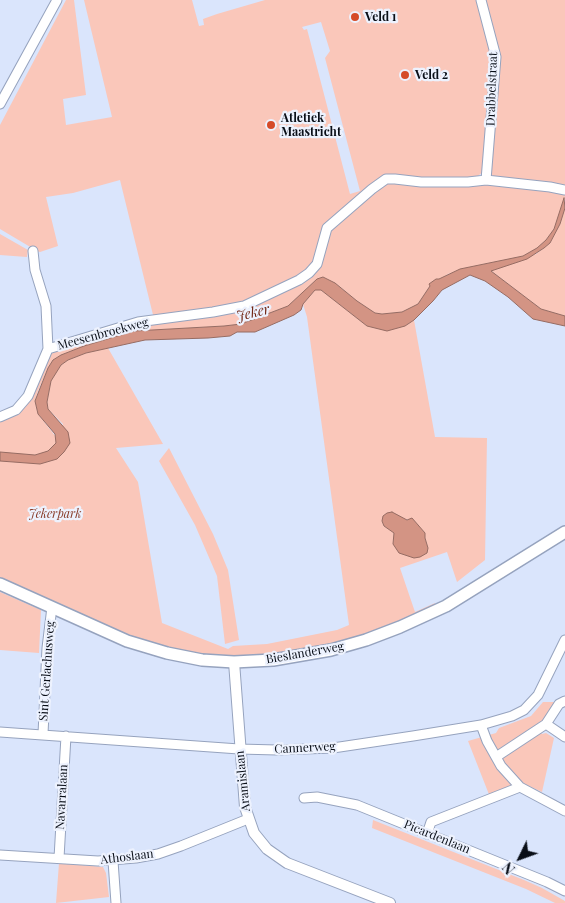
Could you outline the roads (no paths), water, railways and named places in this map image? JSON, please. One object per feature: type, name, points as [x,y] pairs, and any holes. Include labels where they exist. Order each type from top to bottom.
[{"type":"main road","name":"Bieslanderweg","points":[[0,584],[142,646],[190,658],[234,662],[273,660],[317,654],[392,631],[446,606],[565,532]]},
{"type":"street","points":[[0,104],[57,0]]},
{"type":"street","name":"Drabbelstraat","points":[[481,0],[496,57],[486,180]]},
{"type":"street","name":"Meesenbroekweg","points":[[0,417],[16,410],[28,396],[48,349],[134,323],[244,306],[299,280],[317,264],[327,228],[386,179],[430,182],[486,180],[550,186],[565,190]]},
{"type":"street","points":[[33,251],[35,270],[46,306],[48,349]]},
{"type":"street","name":"Sint Gerlachusweg","points":[[43,734],[47,648],[52,607]]},
{"type":"street","name":"Cannerweg","points":[[0,732],[239,749],[296,750],[333,748],[480,725],[512,716],[524,710],[532,703],[545,682],[565,640]]},
{"type":"street","name":"Aramislaan","points":[[234,662],[244,807],[254,833],[262,844],[282,860],[390,903]]},
{"type":"street","points":[[496,757],[546,724],[559,704],[564,701]]},
{"type":"street","points":[[546,724],[565,737]]},
{"type":"street","points":[[480,725],[496,757],[508,775],[520,787],[565,811]]},
{"type":"street","name":"Navarralaan","points":[[59,858],[66,736]]},
{"type":"street","points":[[426,834],[431,822],[520,787]]},
{"type":"street","name":"Picardenlaan","points":[[304,798],[317,797],[357,805],[565,891]]},
{"type":"street","name":"Athoslaan","points":[[0,855],[112,861],[136,858],[166,852],[248,819]]},
{"type":"street","points":[[112,861],[116,903]]},
{"type":"place","name":"Veld 1","points":[[355,17]]},
{"type":"place","name":"Veld 2","points":[[405,75]]},
{"type":"place","name":"Atletiek Maastricht","points":[[271,125]]},
{"type":"water label","name":"Jeker","points":[[253,313]]},
{"type":"park label","name":"Jekerpark","points":[[55,514]]}]
